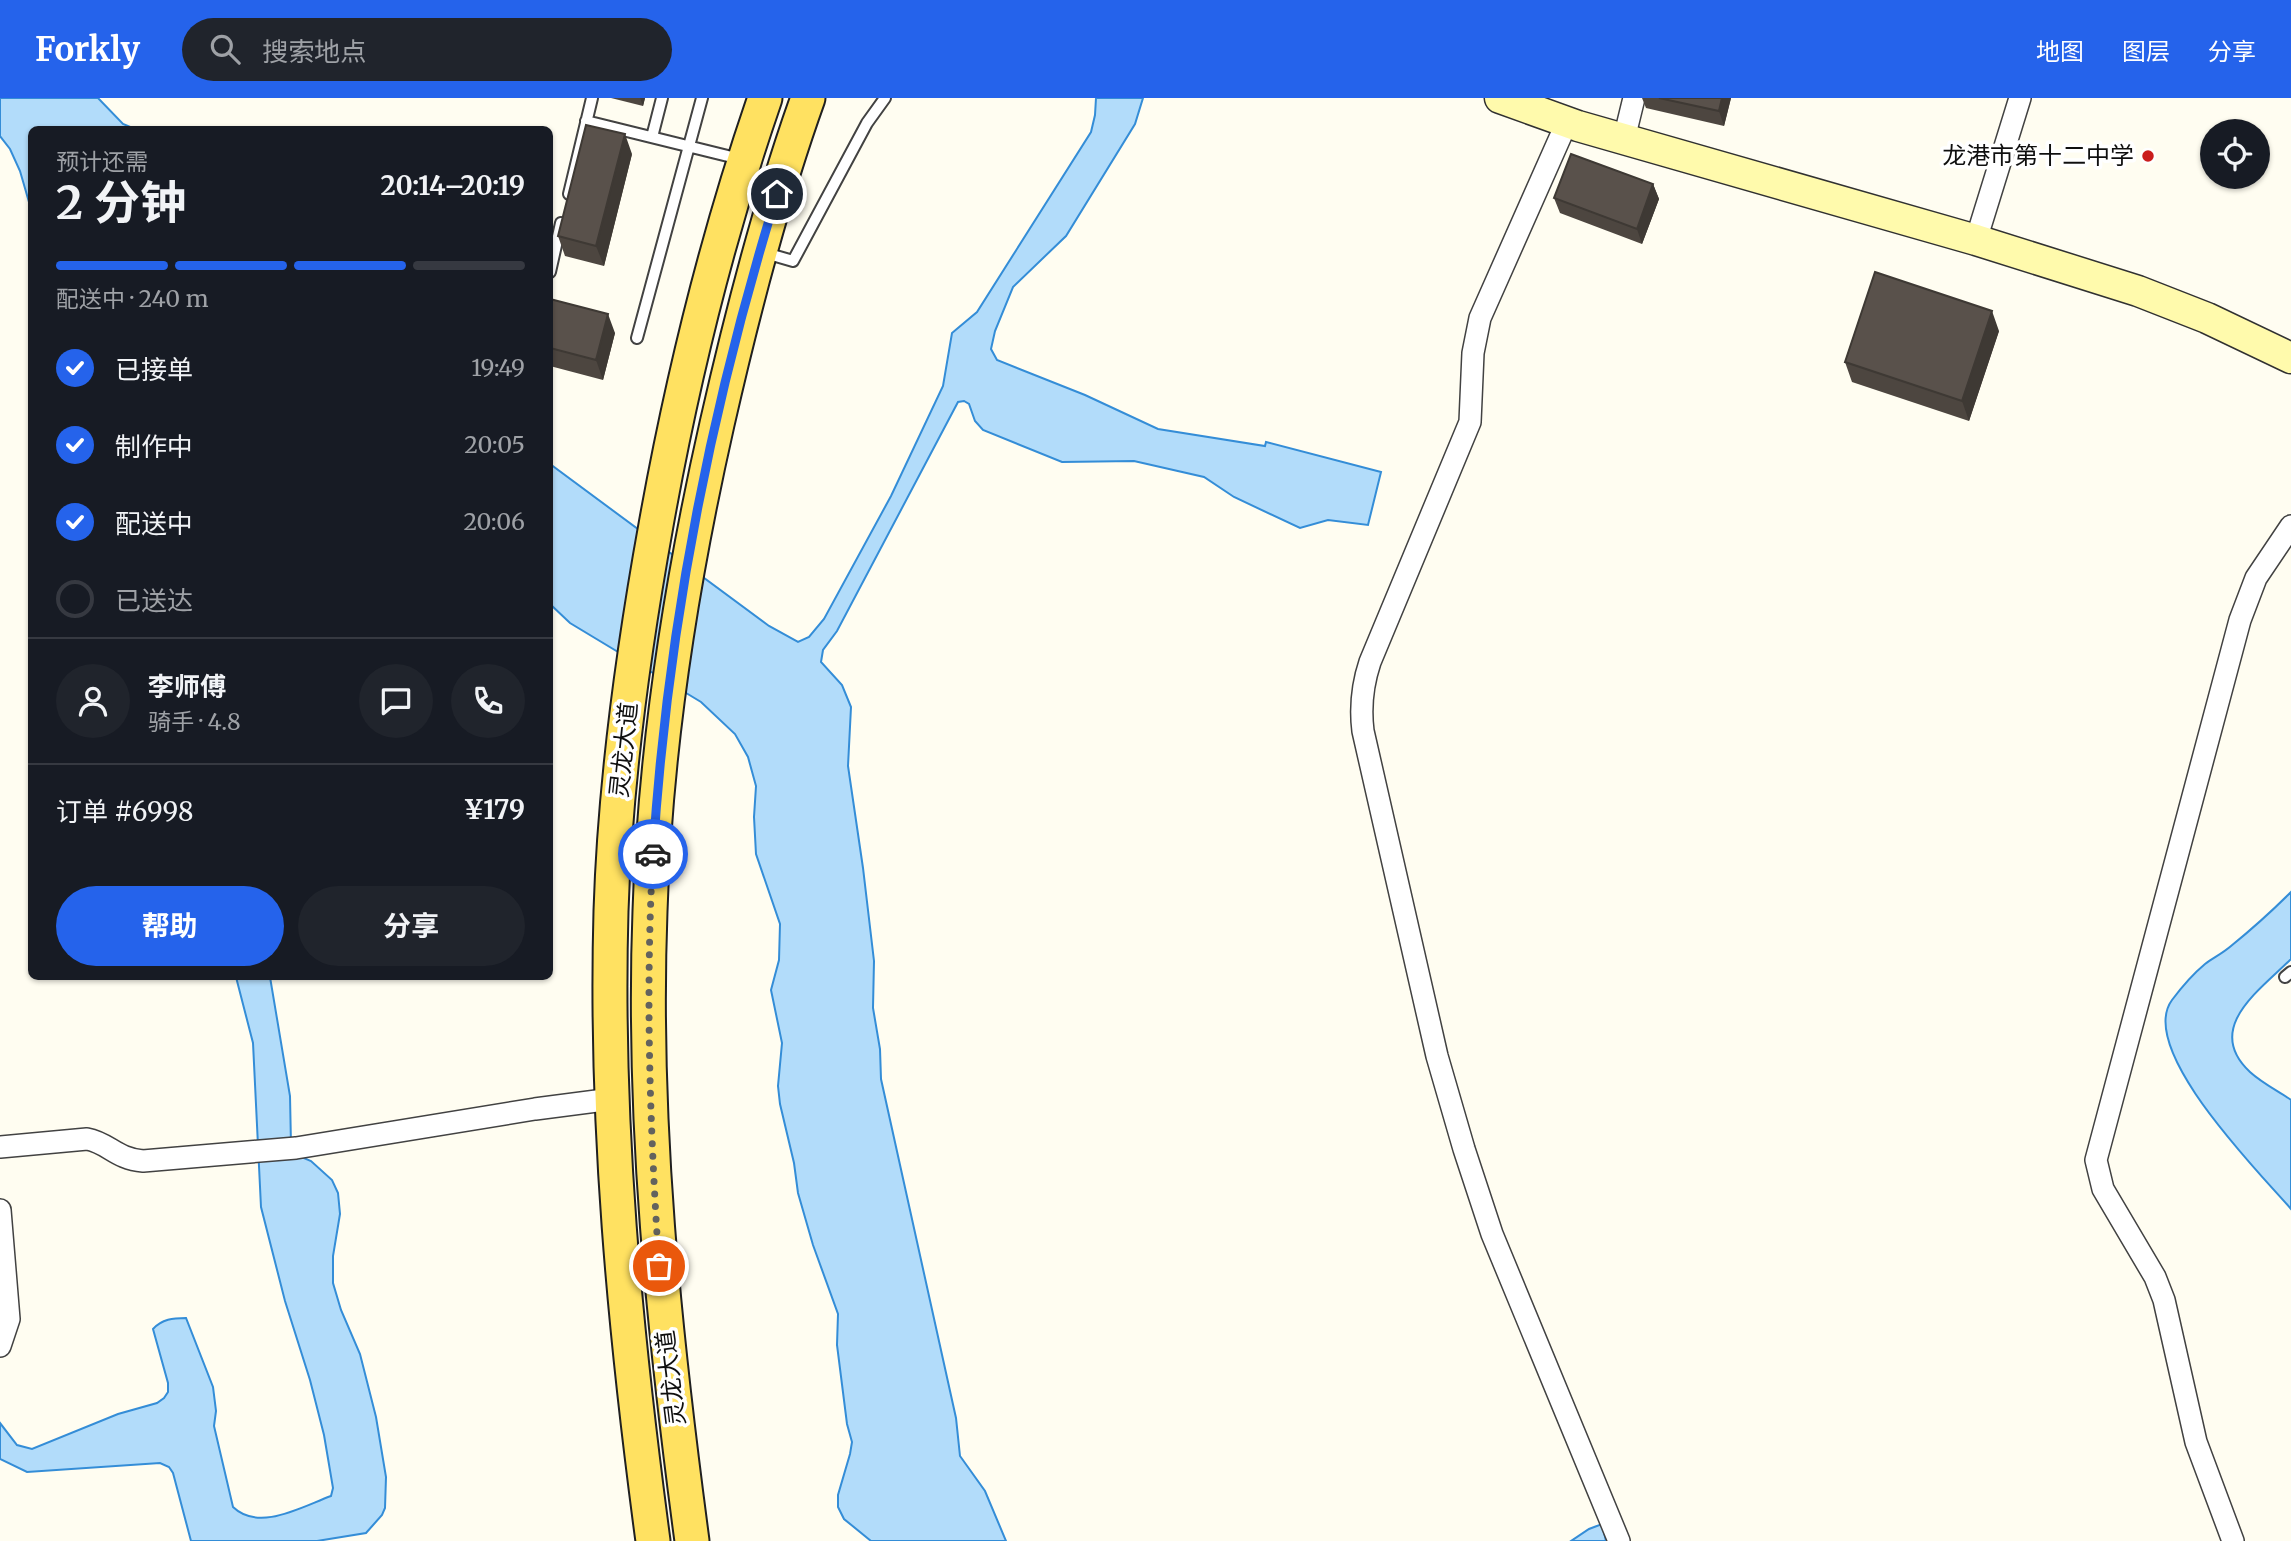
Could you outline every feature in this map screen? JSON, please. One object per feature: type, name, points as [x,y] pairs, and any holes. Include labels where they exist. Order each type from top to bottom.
[{"type":"main road","name":"灵龙大道","points":[[653,1541],[623,1293],[612,1099],[611,909],[621,770],[656,525],[696,336],[765,98]]},
{"type":"main road","name":"灵龙大道","points":[[692,1541],[662,1303],[650,1118],[650,910],[655,828],[667,706],[692,542],[734,345],[808,98]]},
{"type":"main road","points":[[1500,98],[1567,122],[2066,267],[2171,303],[2291,358]]},
{"type":"street","points":[[1624,139],[1634,98]]},
{"type":"street","points":[[1976,240],[2020,98]]},
{"type":"street","points":[[1567,122],[1480,318],[1474,353],[1470,422],[1370,662],[1362,692],[1361,712],[1363,732],[1437,1056],[1464,1149],[1492,1234],[1619,1541]]},
{"type":"street","points":[[2233,1541],[2196,1442],[2164,1300],[2155,1277],[2103,1189],[2096,1160],[2240,620],[2256,578],[2291,526]]},
{"type":"street","points":[[0,1147],[88,1139],[123,1158],[143,1161],[296,1148],[612,1099]]},
{"type":"street","points":[[0,1210],[9,1319],[0,1346]]},
{"type":"lane","points":[[553,259],[592,98]]},
{"type":"lane","points":[[652,137],[663,98]]},
{"type":"lane","points":[[636,338],[702,98]]},
{"type":"lane","points":[[760,252],[793,261],[867,123],[885,98]]},
{"type":"lane","points":[[586,121],[746,160]]},
{"type":"water","points":[[0,98],[98,98],[128,126],[28,126],[28,199],[20,171],[10,149],[0,136]]},
{"type":"water","points":[[1096,98],[1143,98],[1135,124],[1066,236],[1013,287],[995,331],[991,349],[997,360],[1085,395],[1158,429],[1265,446],[1266,442],[1381,472],[1368,525],[1328,520],[1300,528],[1234,497],[1204,477],[1134,461],[1062,462],[983,430],[975,421],[969,404],[958,402],[837,631],[823,650],[821,662],[842,685],[851,707],[848,766],[874,961],[873,1008],[880,1049],[881,1079],[956,1418],[960,1456],[985,1491],[1006,1541],[871,1541],[844,1519],[838,1507],[838,1495],[852,1442],[847,1424],[837,1345],[838,1314],[798,1193],[780,1104],[778,1086],[782,1043],[771,990],[779,960],[780,924],[756,854],[756,786],[748,757],[735,734],[701,702],[570,623],[553,607],[553,466],[769,626],[798,642],[809,637],[824,619],[891,496],[943,386],[952,333],[977,312],[1091,132]]},
{"type":"water","points":[[2291,892],[2291,959],[2241,1011],[2234,1025],[2232,1040],[2237,1056],[2250,1072],[2291,1100],[2291,1209],[2206,1109],[2171,1048],[2166,1022],[2172,1000],[2192,977],[2247,933]]},
{"type":"water","points":[[237,980],[271,980],[290,1096],[291,1145],[299,1156],[311,1161],[332,1180],[338,1193],[340,1214],[333,1256],[333,1283],[341,1310],[360,1354],[376,1417],[386,1477],[385,1508],[366,1533],[317,1541],[191,1541],[173,1473],[169,1467],[160,1463],[27,1472],[0,1459],[0,1423],[17,1445],[32,1449],[118,1414],[157,1403],[164,1398],[168,1392],[168,1383],[153,1329],[168,1320],[186,1318],[213,1387],[216,1411],[214,1426],[233,1507],[243,1514],[268,1517],[294,1511],[331,1496],[333,1488],[324,1435],[261,1207],[253,1043]]},
{"type":"water","points":[[1602,1524],[1606,1541],[1571,1541],[1589,1529]]},
{"type":"building","points":[[1659,98],[1722,98],[1719,111]]},
{"type":"building","points":[[586,125],[625,134],[596,246],[558,236]]},
{"type":"building","points":[[1571,154],[1653,184],[1637,229],[1554,198]]},
{"type":"building","points":[[1875,272],[1992,311],[1962,401],[1845,362]]},
{"type":"building","points":[[553,300],[608,314],[596,360],[553,349]]},
{"type":"way so far","points":[[653,854],[649,979],[650,1118],[659,1266]]},
{"type":"place","name":"龙港市第十二中学","points":[[2148,156]]},
{"type":"route","points":[[653,854],[673,660],[699,502],[734,345],[777,194]]}]
